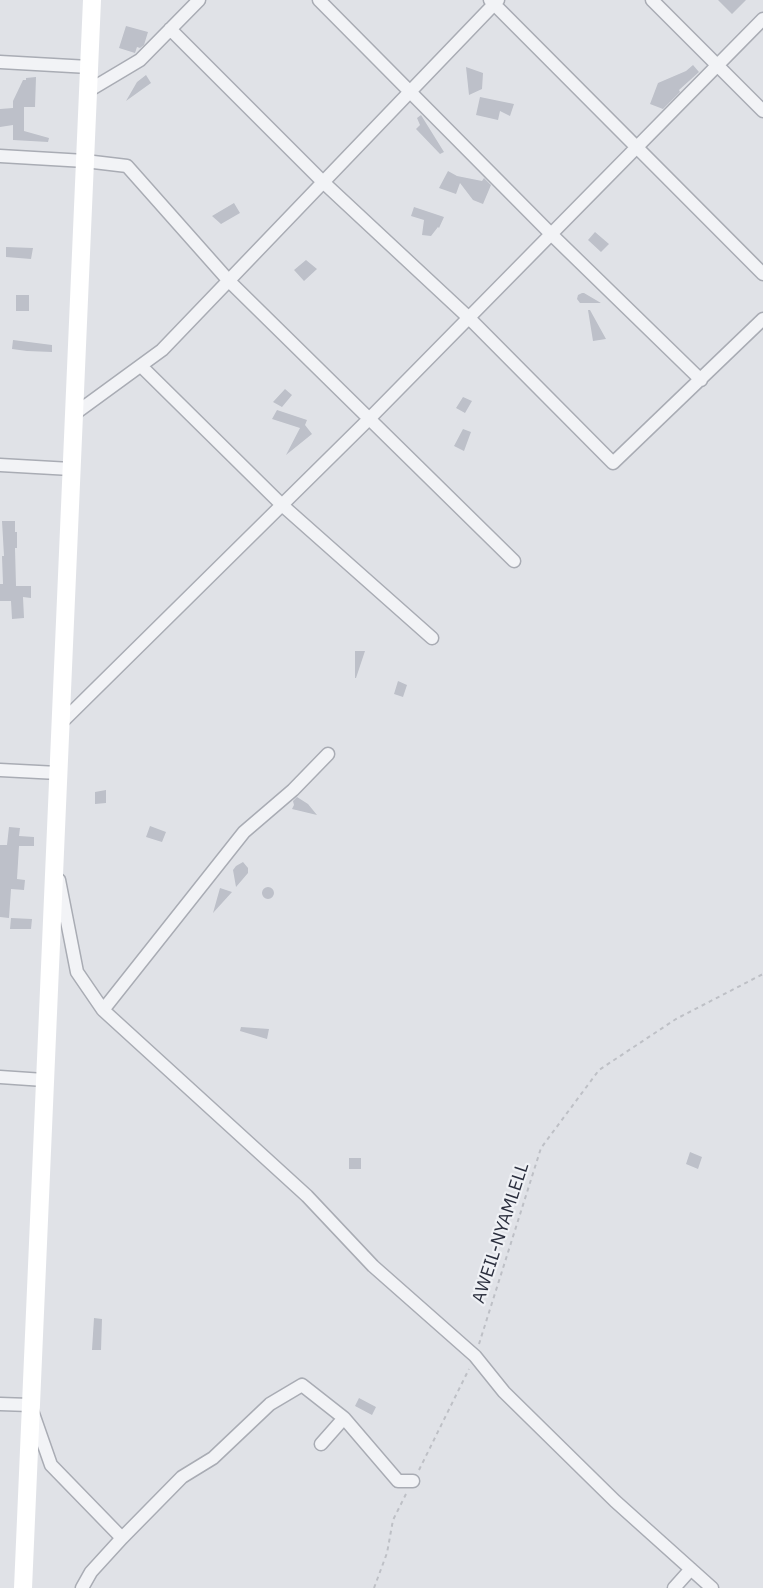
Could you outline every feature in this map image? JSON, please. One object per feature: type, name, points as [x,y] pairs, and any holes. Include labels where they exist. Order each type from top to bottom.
[{"type":"street","points":[[23,1588],[92,0]]},
{"type":"street","points":[[88,91],[140,60],[199,0]]},
{"type":"street","points":[[319,0],[551,234],[701,380]]},
{"type":"street","points":[[652,0],[763,111]]},
{"type":"street","points":[[74,415],[162,350],[494,1],[763,274]]},
{"type":"street","points":[[60,724],[369,419],[763,19]]},
{"type":"street","points":[[170,30],[323,182],[469,318],[613,463],[763,319]]},
{"type":"street","points":[[0,62],[89,67]]},
{"type":"street","points":[[0,156],[84,161],[127,166],[229,281],[514,562]]},
{"type":"street","points":[[141,366],[282,505],[432,638]]},
{"type":"street","points":[[0,465],[71,469]]},
{"type":"street","points":[[103,1010],[244,832],[293,790],[328,754]]},
{"type":"street","points":[[0,770],[58,774]]},
{"type":"street","points":[[54,854],[76,972],[103,1010],[307,1196],[373,1266],[475,1356],[504,1392],[615,1502],[712,1588]]},
{"type":"street","points":[[0,1077],[44,1080]]},
{"type":"street","points":[[82,1588],[91,1572],[182,1478],[214,1458],[270,1404],[302,1385],[344,1418],[398,1481],[413,1481]]},
{"type":"street","points":[[0,1404],[30,1405]]},
{"type":"street","points":[[30,1405],[51,1466],[122,1538]]},
{"type":"street","points":[[321,1444],[344,1418]]},
{"type":"street","points":[[674,1588],[691,1569]]},
{"type":"path","name":"AWEIL-NYAMLELL","points":[[374,1588],[387,1553],[393,1520],[475,1356],[541,1148],[599,1070],[676,1019],[763,974]]},
{"type":"building","points":[[718,0],[746,0],[732,14]]},
{"type":"building","points":[[126,26],[148,32],[144,45],[140,48],[137,47],[135,53],[119,48]]},
{"type":"building","points":[[693,65],[699,72],[679,90],[680,92],[663,109],[650,104],[658,83],[686,71]]},
{"type":"building","points":[[466,67],[483,73],[482,89],[469,95]]},
{"type":"building","points":[[146,75],[151,83],[126,101],[137,82]]},
{"type":"building","points":[[36,77],[35,107],[24,107],[24,131],[49,138],[48,142],[13,140],[13,125],[0,127],[0,109],[13,108],[13,101],[23,80]]},
{"type":"building","points":[[480,97],[514,104],[510,116],[500,111],[498,120],[476,115]]},
{"type":"building","points":[[421,115],[444,152],[440,154],[416,129],[420,125],[417,118]]},
{"type":"building","points":[[448,171],[457,176],[482,181],[484,178],[491,185],[483,204],[473,200],[460,183],[456,194],[439,188]]},
{"type":"building","points":[[234,203],[240,213],[221,224],[212,216]]},
{"type":"building","points":[[414,207],[444,217],[439,228],[431,236],[422,235],[424,220],[411,216]]},
{"type":"building","points":[[595,232],[609,244],[601,252],[588,240]]},
{"type":"building","points":[[6,247],[33,248],[31,259],[6,257]]},
{"type":"building","points":[[306,260],[317,269],[304,281],[294,270]]},
{"type":"building","points":[[582,293],[601,303],[580,303],[577,299],[578,295]]},
{"type":"building","points":[[16,295],[29,295],[29,311],[16,311]]},
{"type":"building","points":[[588,310],[590,310],[606,339],[593,341]]},
{"type":"building","points":[[13,340],[52,345],[52,352],[12,349]]},
{"type":"building","points":[[285,389],[292,395],[282,407],[273,402]]},
{"type":"building","points":[[463,397],[472,401],[465,413],[456,408]]},
{"type":"building","points":[[277,410],[307,420],[305,425],[312,434],[286,455],[300,428],[272,419]]},
{"type":"building","points":[[463,429],[471,432],[464,451],[454,446]]},
{"type":"building","points":[[2,521],[15,521],[15,532],[17,532],[17,548],[15,548],[16,586],[31,586],[31,598],[23,597],[24,618],[12,619],[11,601],[0,601],[0,584],[3,584],[2,556],[4,556]]},
{"type":"building","points":[[355,651],[365,651],[356,678],[355,678]]},
{"type":"building","points":[[398,681],[407,685],[403,697],[394,694]]},
{"type":"building","points":[[106,790],[106,803],[95,804],[95,792]]},
{"type":"building","points":[[297,797],[308,804],[317,815],[292,809],[293,801]]},
{"type":"building","points":[[150,826],[166,832],[162,842],[146,837]]},
{"type":"building","points":[[9,827],[20,828],[19,836],[34,837],[34,846],[19,846],[17,879],[25,880],[24,890],[11,889],[9,918],[0,917],[0,845],[7,845]]},
{"type":"building","points":[[243,862],[248,868],[248,873],[236,887],[233,870]]},
{"type":"building","points":[[270,887],[273,888],[273,898],[266,899],[263,898],[262,891],[263,888]]},
{"type":"building","points":[[220,888],[232,892],[213,913]]},
{"type":"building","points":[[11,918],[32,919],[31,929],[10,929]]},
{"type":"building","points":[[241,1027],[269,1029],[267,1039],[240,1031]]},
{"type":"building","points":[[690,1152],[702,1157],[698,1169],[686,1164]]},
{"type":"building","points":[[349,1158],[361,1158],[361,1169],[349,1169]]},
{"type":"building","points":[[94,1318],[102,1319],[101,1350],[92,1350]]},
{"type":"building","points":[[359,1398],[376,1407],[372,1415],[355,1406]]}]
